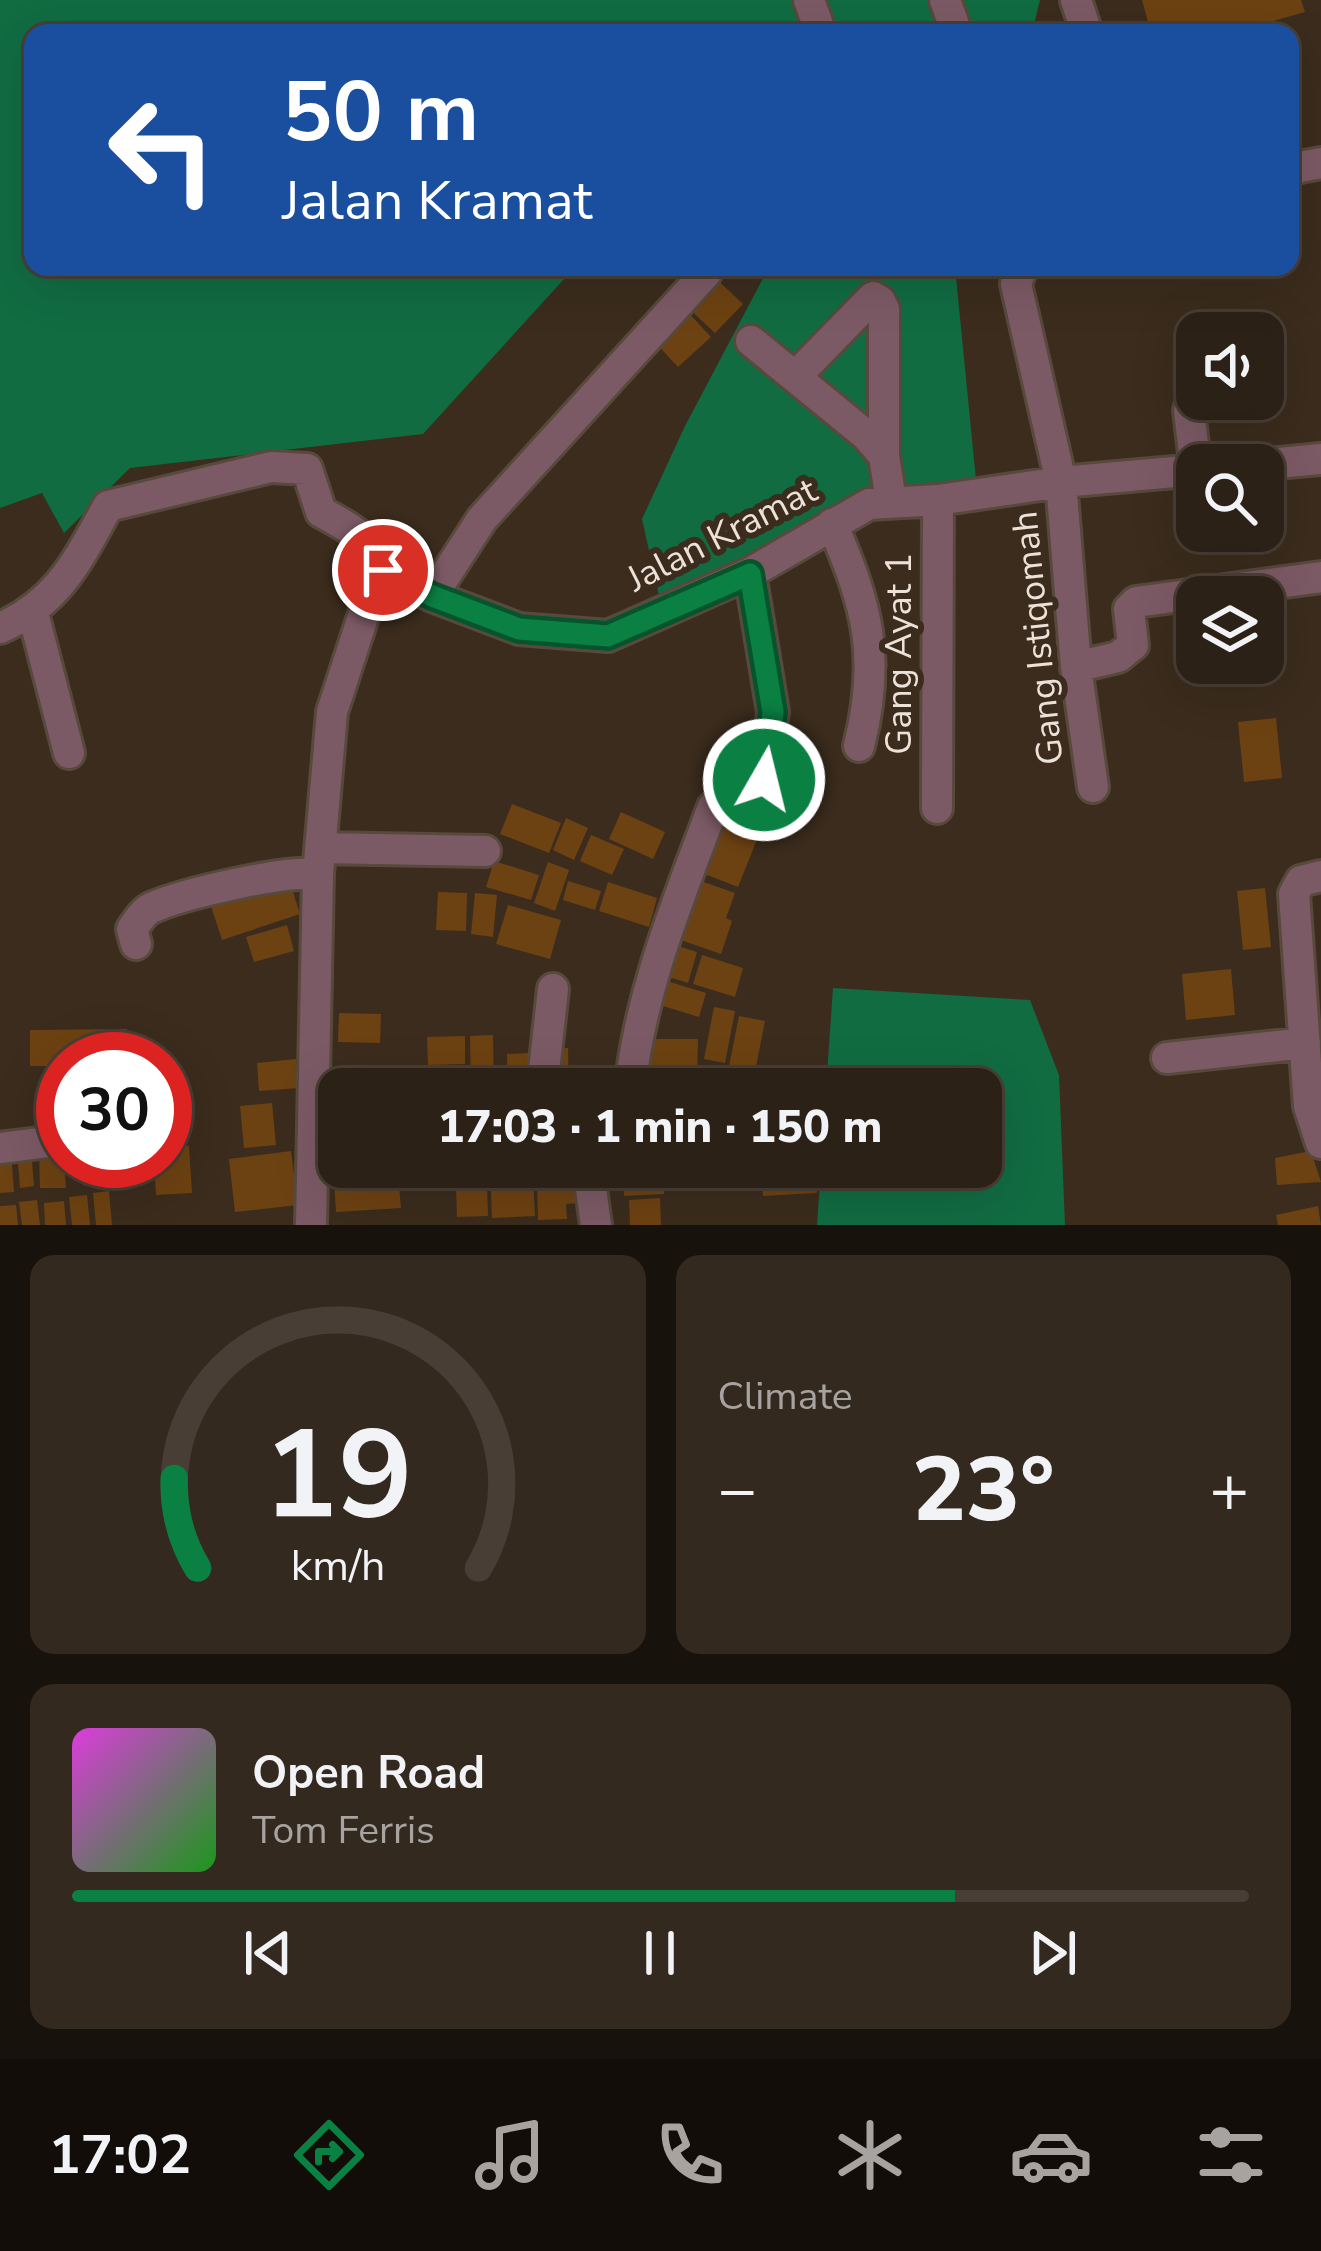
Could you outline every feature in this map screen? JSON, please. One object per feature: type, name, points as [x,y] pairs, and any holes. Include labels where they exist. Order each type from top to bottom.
[{"type":"street","points":[[432,596],[482,519],[703,276]]},
{"type":"street","name":"Gang Istiqomah","points":[[1019,276],[1016,284],[1061,482],[1076,667],[1094,787]]},
{"type":"street","points":[[796,377],[873,297],[880,301],[884,309],[884,455],[891,501]]},
{"type":"street","points":[[751,341],[884,455]]},
{"type":"street","points":[[1284,464],[1320,462]]},
{"type":"street","points":[[0,628],[33,613],[75,565],[108,506],[271,466],[307,469],[321,512],[356,532],[380,556],[383,570],[375,580],[332,712],[319,861],[324,1068]]},
{"type":"street","name":"Jalan Kramat","points":[[383,570],[432,596],[519,629],[608,636],[750,574],[869,504],[1176,473]]},
{"type":"street","name":"Gang Ayat 1","points":[[937,808],[938,500]]},
{"type":"street","points":[[832,524],[867,618],[871,697],[859,746]]},
{"type":"street","points":[[750,574],[773,712],[764,780]]},
{"type":"street","points":[[1076,667],[1118,657],[1133,645],[1129,609],[1136,602],[1321,577]]},
{"type":"street","points":[[33,613],[69,753]]},
{"type":"street","points":[[633,1068],[641,1010],[658,949],[713,807]]},
{"type":"street","points":[[136,944],[132,928],[147,910],[299,872],[319,861],[485,850]]},
{"type":"street","points":[[1321,876],[1301,881],[1294,894],[1305,1043],[1321,1143]]},
{"type":"street","points":[[544,1068],[553,989]]},
{"type":"street","points":[[1167,1058],[1305,1043]]},
{"type":"street","points":[[0,1148],[36,1143]]},
{"type":"street","points":[[311,1225],[318,1171]]},
{"type":"street","points":[[591,1188],[596,1225]]},
{"type":"green space","points":[[0,0],[1040,0],[1034,24],[24,24],[24,276],[567,276],[423,434],[130,468],[64,533],[42,493],[0,508]]},
{"type":"green space","points":[[764,276],[956,276],[978,500],[858,514],[664,618],[642,519]]},
{"type":"green space","points":[[833,988],[1030,1000],[1059,1075],[1065,1225],[817,1225],[820,1188],[1002,1188],[1002,1068],[827,1068]]},
{"type":"building","points":[[1142,0],[1301,0],[1305,12],[1263,24],[1149,24]]},
{"type":"building","points":[[713,276],[743,304],[715,333],[684,304]]},
{"type":"building","points":[[685,309],[711,337],[678,367],[652,339]]},
{"type":"building","points":[[1276,718],[1282,778],[1244,782],[1238,722]]},
{"type":"building","points":[[730,788],[773,799],[738,887],[697,871]]},
{"type":"building","points":[[512,804],[561,823],[549,853],[500,834]]},
{"type":"building","points":[[621,812],[665,832],[653,859],[609,839]]},
{"type":"building","points":[[566,818],[588,828],[574,860],[553,850]]},
{"type":"building","points":[[591,835],[624,849],[612,875],[580,861]]},
{"type":"building","points":[[494,861],[539,875],[531,900],[486,887]]},
{"type":"building","points":[[548,862],[569,870],[555,911],[534,903]]},
{"type":"building","points":[[288,877],[300,914],[222,940],[210,903]]},
{"type":"building","points":[[695,879],[735,893],[721,954],[675,938]]},
{"type":"building","points":[[568,881],[601,891],[595,910],[563,900]]},
{"type":"building","points":[[608,882],[657,898],[649,927],[599,911]]},
{"type":"building","points":[[1265,888],[1271,947],[1243,950],[1237,891]]},
{"type":"building","points":[[438,892],[467,893],[466,931],[436,930]]},
{"type":"building","points":[[475,893],[497,895],[493,937],[471,934]]},
{"type":"building","points":[[508,905],[561,920],[550,959],[496,944]]},
{"type":"building","points":[[287,925],[294,951],[254,962],[246,937]]},
{"type":"building","points":[[668,943],[697,952],[688,983],[659,974]]},
{"type":"building","points":[[702,955],[743,968],[735,997],[693,984]]},
{"type":"building","points":[[1231,969],[1235,1015],[1186,1020],[1182,974]]},
{"type":"building","points":[[657,978],[706,993],[699,1017],[650,1002]]},
{"type":"building","points":[[714,1007],[735,1011],[725,1063],[704,1059]]},
{"type":"building","points":[[339,1013],[381,1014],[380,1043],[338,1042]]},
{"type":"building","points":[[739,1016],[765,1021],[756,1068],[729,1066]]},
{"type":"building","points":[[30,1030],[127,1032],[36,1032],[36,1066],[30,1066]]},
{"type":"building","points":[[493,1035],[494,1068],[471,1068],[470,1036]]},
{"type":"building","points":[[465,1036],[465,1064],[428,1065],[427,1037]]},
{"type":"building","points":[[642,1039],[698,1039],[697,1068],[642,1068]]},
{"type":"building","points":[[568,1048],[568,1068],[548,1068],[548,1049]]},
{"type":"building","points":[[530,1053],[530,1068],[507,1068],[507,1054]]},
{"type":"building","points":[[296,1059],[299,1088],[259,1091],[257,1063]]},
{"type":"building","points":[[272,1103],[276,1145],[244,1148],[240,1106]]},
{"type":"building","points":[[31,1149],[34,1186],[20,1188],[17,1150]]},
{"type":"building","points":[[291,1151],[298,1205],[235,1212],[229,1159]]},
{"type":"building","points":[[1311,1151],[1321,1182],[1277,1185],[1275,1158]]},
{"type":"building","points":[[11,1152],[14,1192],[0,1193],[0,1153]]},
{"type":"building","points":[[156,1188],[192,1188],[192,1193],[156,1195]]},
{"type":"building","points":[[335,1188],[399,1188],[401,1208],[336,1212]]},
{"type":"building","points":[[456,1188],[487,1188],[488,1216],[457,1217]]},
{"type":"building","points":[[491,1188],[534,1188],[535,1216],[492,1218]]},
{"type":"building","points":[[537,1188],[579,1188],[580,1203],[566,1204],[567,1219],[538,1220]]},
{"type":"building","points":[[623,1188],[664,1188],[664,1194],[624,1196]]},
{"type":"building","points":[[762,1188],[817,1188],[817,1193],[763,1196]]},
{"type":"building","points":[[109,1191],[112,1225],[96,1225],[93,1193]]},
{"type":"building","points":[[87,1195],[90,1225],[72,1225],[69,1197]]},
{"type":"building","points":[[660,1198],[661,1225],[630,1225],[629,1200]]},
{"type":"building","points":[[37,1200],[40,1225],[22,1225],[19,1202]]},
{"type":"building","points":[[64,1201],[66,1225],[45,1225],[44,1203]]},
{"type":"building","points":[[16,1205],[18,1225],[0,1225],[0,1206]]},
{"type":"building","points":[[1318,1206],[1321,1225],[1278,1225],[1276,1215]]},
{"type":"route","points":[[383,570],[432,596],[519,629],[608,636],[750,574],[773,712],[764,780]]}]
